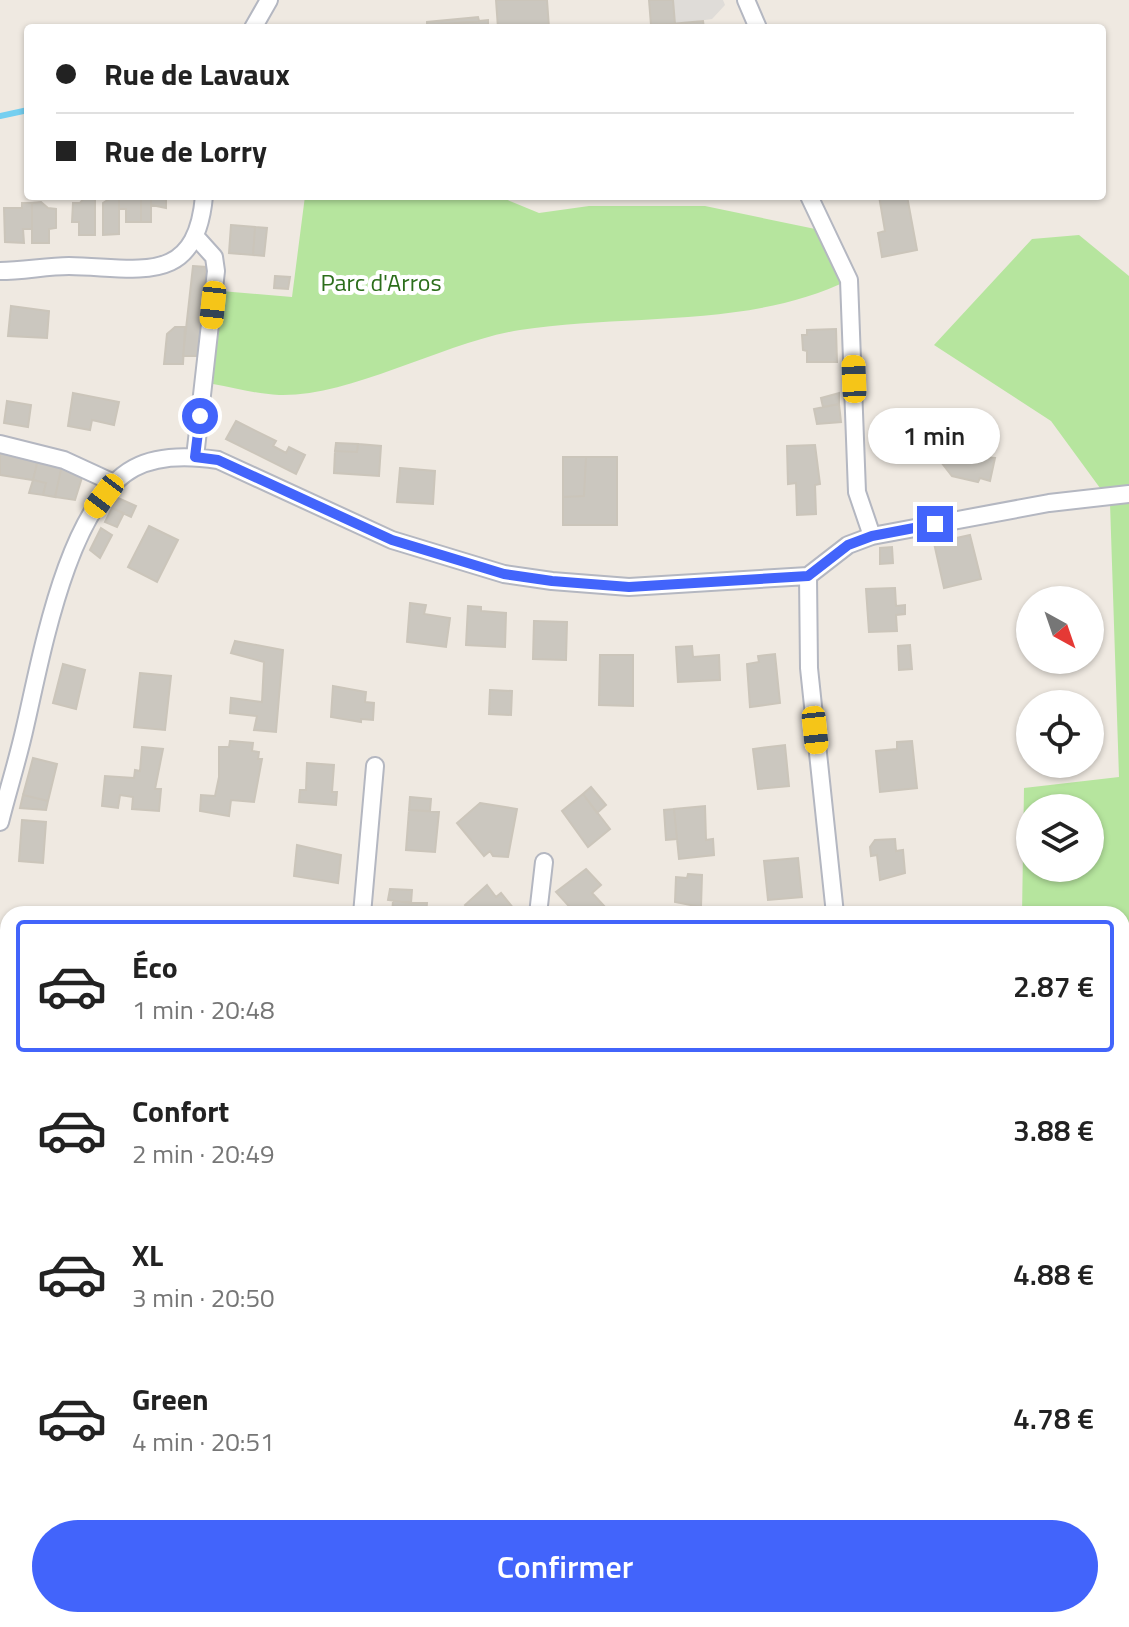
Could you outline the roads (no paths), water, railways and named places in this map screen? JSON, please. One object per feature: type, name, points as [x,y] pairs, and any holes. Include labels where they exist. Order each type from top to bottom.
[{"type":"street","points":[[255,24],[269,0]]},
{"type":"street","points":[[746,0],[756,24]]},
{"type":"street","points":[[0,271],[64,266],[150,271],[178,258],[196,237],[203,200]]},
{"type":"street","points":[[811,200],[849,280],[857,492],[872,536]]},
{"type":"street","points":[[195,457],[216,271],[214,257],[196,237]]},
{"type":"street","points":[[0,444],[64,460],[114,483]]},
{"type":"street","points":[[0,822],[60,580],[94,510],[114,483],[134,468],[195,457],[218,460],[392,540],[504,574],[629,587],[808,576],[830,557],[872,536],[1049,503],[1129,494]]},
{"type":"street","points":[[808,576],[809,668],[834,906]]},
{"type":"street","points":[[363,906],[375,766]]},
{"type":"street","points":[[539,906],[544,862]]},
{"type":"waterway","points":[[0,116],[24,111]]},
{"type":"park label","name":"Parc d'Arros","points":[[381,282]]}]
